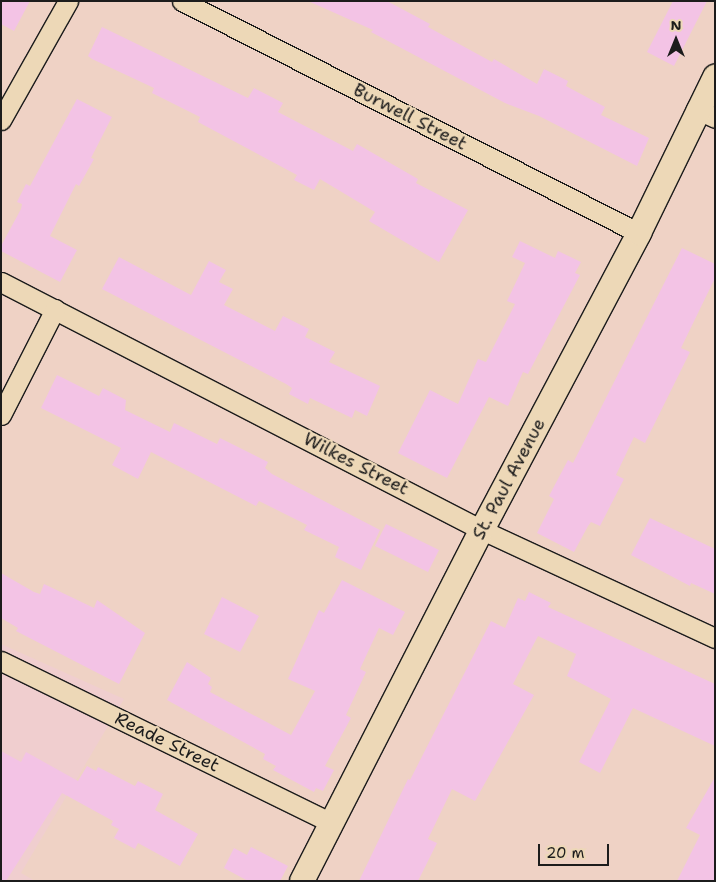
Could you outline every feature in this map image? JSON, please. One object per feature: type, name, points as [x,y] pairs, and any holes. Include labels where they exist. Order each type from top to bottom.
[{"type":"street","points":[[1,120],[68,1]]},
{"type":"street","name":"Burwell Street","points":[[182,1],[639,233]]},
{"type":"street","name":"St. Paul Avenue","points":[[302,881],[482,530],[639,233],[706,114],[715,77]]},
{"type":"street","name":"Wilkes Street","points":[[1,282],[482,530],[715,638]]},
{"type":"street","points":[[1,415],[55,309]]},
{"type":"street","name":"Reade Street","points":[[1,661],[332,823]]},
{"type":"shaded area","points":[[1,644],[124,699],[21,873],[35,881],[1,881]]},
{"type":"building","points":[[1,1],[30,1],[14,31],[1,24]]},
{"type":"building","points":[[308,1],[387,1],[430,24],[428,27],[492,62],[494,59],[537,84],[544,69],[568,81],[566,86],[605,107],[601,115],[649,138],[637,166],[539,116],[505,103],[371,32],[373,30]]},
{"type":"building","points":[[673,1],[707,1],[674,66],[647,52]]},
{"type":"building","points":[[102,27],[248,98],[254,88],[283,103],[278,112],[353,151],[357,144],[418,179],[416,183],[468,210],[439,262],[369,221],[375,212],[320,179],[314,190],[294,180],[297,175],[198,122],[200,117],[152,93],[154,88],[92,59],[88,56]]},
{"type":"building","points":[[77,99],[112,117],[91,158],[94,159],[79,186],[76,184],[50,236],[77,250],[60,282],[1,251],[1,246],[21,209],[22,204],[17,202],[26,184],[30,186]]},
{"type":"building","points":[[520,241],[555,258],[558,251],[581,262],[575,273],[580,275],[528,374],[523,372],[508,406],[489,397],[447,478],[398,453],[430,390],[458,404],[478,359],[486,362],[515,304],[507,301],[525,263],[512,257]]},
{"type":"building","points":[[682,248],[715,264],[715,278],[681,348],[690,352],[645,443],[634,437],[616,475],[624,479],[600,526],[591,522],[574,552],[537,533],[554,499],[549,496],[568,460],[573,463]]},
{"type":"building","points":[[119,257],[191,295],[209,261],[226,270],[219,282],[233,289],[224,305],[275,331],[283,316],[309,329],[305,337],[335,352],[329,362],[380,386],[367,416],[355,410],[352,418],[310,398],[308,404],[289,394],[292,388],[286,384],[102,289]]},
{"type":"building","points":[[57,375],[99,396],[103,388],[126,400],[125,410],[170,432],[174,423],[217,444],[220,438],[268,462],[265,468],[272,474],[380,530],[361,570],[335,557],[339,547],[304,530],[307,525],[259,501],[256,506],[151,452],[138,479],[112,465],[121,448],[41,408]]},
{"type":"building","points":[[650,518],[715,549],[715,594],[691,583],[690,586],[631,555]]},
{"type":"building","points":[[386,524],[439,550],[428,572],[375,546]]},
{"type":"building","points":[[1,573],[40,594],[44,584],[94,608],[97,600],[145,633],[119,684],[16,631],[18,628],[1,618]]},
{"type":"building","points":[[342,580],[405,612],[393,635],[379,628],[360,669],[366,672],[346,715],[351,718],[325,766],[334,770],[323,791],[316,788],[314,792],[273,770],[276,766],[263,759],[265,754],[167,700],[187,662],[211,678],[208,684],[212,687],[210,692],[291,735],[315,691],[288,679],[319,610],[324,613]]},
{"type":"building","points":[[529,592],[551,603],[548,607],[715,684],[715,746],[633,708],[600,773],[579,762],[611,699],[567,676],[576,654],[538,636],[513,684],[534,695],[475,801],[452,789],[428,839],[437,843],[418,881],[359,881],[408,779],[410,780],[491,621],[505,628],[518,598],[525,601]]},
{"type":"building","points":[[222,597],[259,616],[240,652],[204,634]]},
{"type":"building","points":[[1,751],[21,762],[26,752],[78,781],[87,766],[96,771],[98,767],[135,786],[138,781],[163,794],[155,810],[198,834],[180,866],[138,843],[135,849],[114,838],[119,829],[111,825],[113,821],[62,793],[6,881],[1,881]]},
{"type":"building","points":[[715,777],[715,881],[677,881],[700,835],[686,828]]},
{"type":"building","points":[[251,847],[288,866],[280,881],[248,881],[224,868],[234,848],[247,855]]}]
